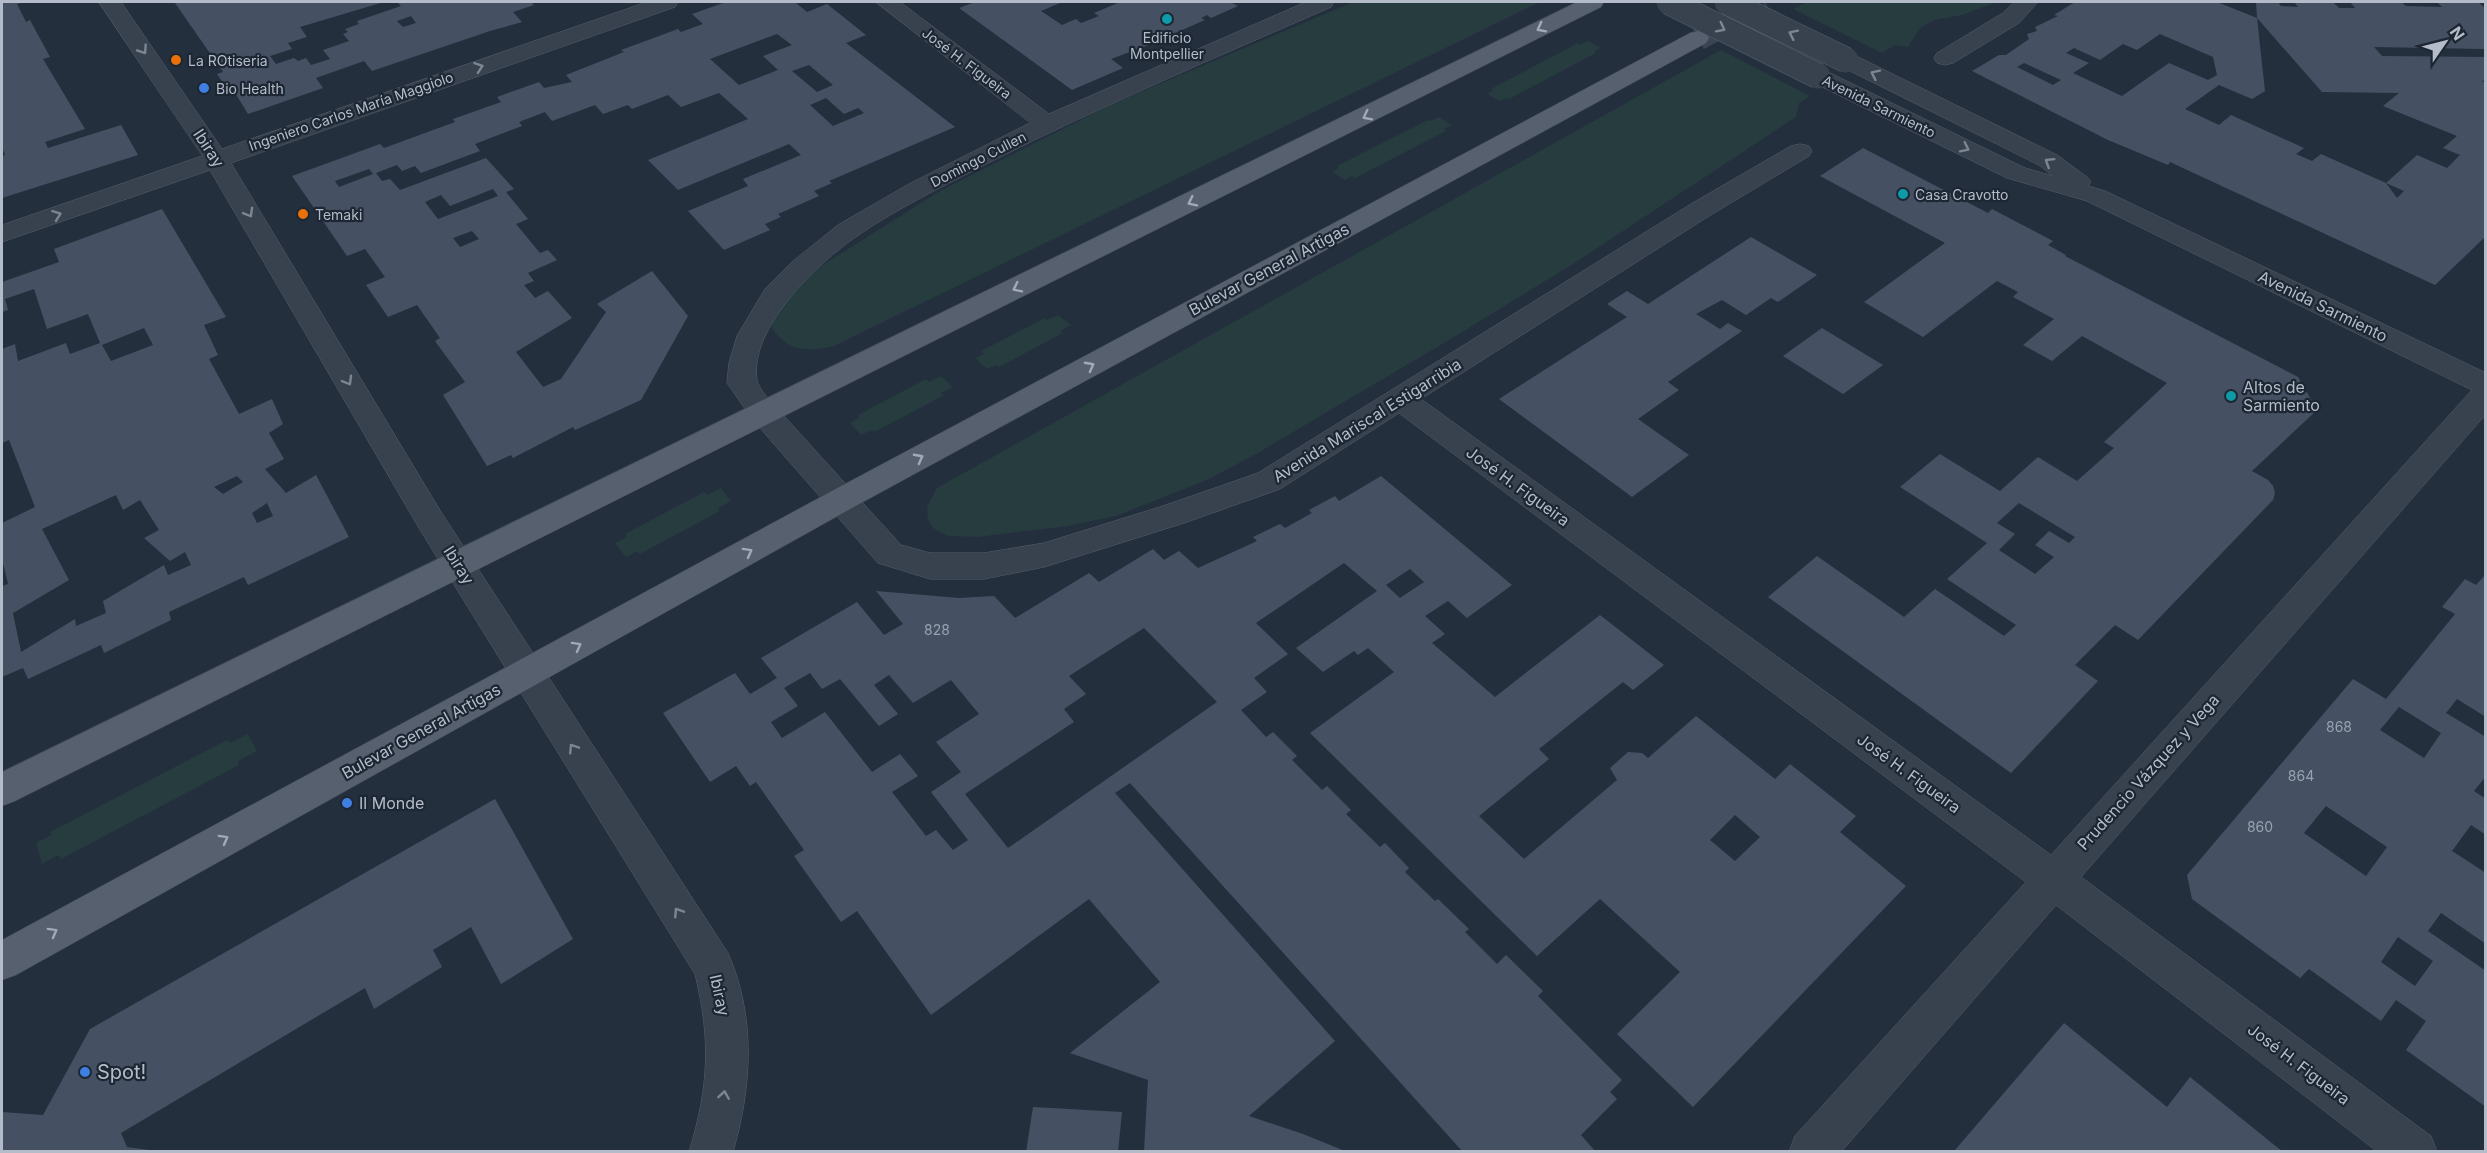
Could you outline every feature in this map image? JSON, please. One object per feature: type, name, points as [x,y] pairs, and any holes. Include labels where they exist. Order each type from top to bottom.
[{"type":"main road","points":[[2,790],[1593,2]]},
{"type":"main road","name":"Bulevar General Artigas","points":[[2,961],[841,500],[1698,38]]},
{"type":"street","name":"Ibiray","points":[[110,2],[216,158],[424,510],[714,967],[726,1018],[728,1070],[719,1127],[711,1152]]},
{"type":"street","name":"Ingeniero Carlos María Maggiolo","points":[[2,234],[667,2]]},
{"type":"street","name":"José H. Figueira","points":[[886,2],[1047,124]]},
{"type":"street","name":"Domingo Cullen","points":[[764,413],[742,383],[743,363],[752,336],[775,295],[802,267],[847,231],[918,189],[1047,124],[1323,2]]},
{"type":"street","name":"Avenida Sarmiento","points":[[1669,2],[2016,173],[2096,196],[2486,385]]},
{"type":"street","name":"Avenida Sarmiento","points":[[1727,2],[2048,160],[2096,196]]},
{"type":"street","points":[[1945,58],[2011,18],[2026,2]]},
{"type":"street","name":"Avenida Mariscal Estigarribia","points":[[841,500],[890,554],[930,566],[984,566],[1044,555],[1173,515],[1269,481],[1700,210],[1800,151]]},
{"type":"street","name":"Prudencio Vázquez y Vega","points":[[1811,1152],[2486,394]]},
{"type":"street","name":"José H. Figueira","points":[[1400,399],[2053,879],[2415,1152]]},
{"type":"street","points":[[764,413],[841,500]]},
{"type":"green space","points":[[1353,2],[1540,2],[834,346],[807,349],[791,346],[771,327],[778,303],[818,268],[940,191],[1112,104]]},
{"type":"green space","points":[[1807,2],[1997,2],[1962,15],[1935,20],[1920,28],[1908,47],[1895,45],[1882,53],[1793,9]]},
{"type":"green space","points":[[1588,41],[1601,48],[1594,51],[1596,53],[1509,99],[1500,101],[1487,94],[1493,90],[1491,89],[1578,43],[1580,45]]},
{"type":"green space","points":[[1721,50],[1810,96],[1799,103],[1796,117],[1573,264],[1454,337],[1256,454],[1207,480],[1116,516],[1068,526],[977,537],[948,536],[933,528],[928,519],[927,507],[937,488]]},
{"type":"green space","points":[[1439,117],[1452,125],[1444,129],[1446,131],[1355,178],[1352,176],[1345,180],[1332,172],[1339,168],[1337,166],[1428,120]]},
{"type":"green space","points":[[1058,315],[1071,325],[1060,331],[1063,333],[999,367],[996,365],[987,369],[975,358],[984,354],[981,351],[1045,318],[1047,320]]},
{"type":"green space","points":[[941,376],[953,387],[941,393],[943,396],[874,432],[871,430],[861,435],[850,423],[859,418],[858,415],[926,379],[929,382]]},
{"type":"green space","points":[[721,488],[731,501],[718,508],[720,511],[640,554],[637,551],[626,557],[615,543],[627,537],[625,534],[704,492],[707,495]]},
{"type":"green space","points":[[248,734],[257,751],[238,761],[239,765],[61,859],[58,855],[42,864],[36,843],[52,835],[50,832],[227,740],[230,743]]},
{"type":"building","points":[[2,2],[23,2],[17,4],[26,22],[30,20],[50,57],[43,59],[85,129],[45,142],[48,148],[121,125],[138,155],[2,198],[2,156],[5,155],[2,148]]},
{"type":"building","points":[[384,2],[300,27],[307,37],[288,43],[292,49],[270,56],[276,64],[294,58],[298,61],[306,58],[311,65],[330,59],[323,50],[349,41],[343,34],[348,32],[345,29],[359,24],[357,21],[401,6],[397,2],[531,2],[534,5],[513,12],[522,22],[372,71],[364,61],[316,78],[323,88],[248,114],[234,91],[230,93],[217,74],[223,72],[175,3]],"holes":[[[411,16],[416,23],[403,27],[397,21]]]},
{"type":"building","points":[[726,2],[795,2],[807,12],[827,4],[866,35],[846,43],[955,127],[829,181],[832,183],[814,191],[819,196],[778,214],[781,217],[765,224],[770,230],[724,250],[688,211],[748,186],[743,179],[801,155],[789,144],[678,190],[648,160],[748,119],[719,93],[681,107],[668,95],[632,109],[628,105],[603,114],[595,105],[552,121],[545,112],[519,122],[522,126],[475,144],[480,151],[421,173],[415,166],[402,171],[397,165],[376,173],[382,181],[390,179],[400,190],[486,158],[514,189],[506,192],[528,219],[516,224],[540,253],[548,250],[557,260],[528,273],[534,281],[524,285],[535,298],[548,291],[572,318],[516,352],[543,387],[561,379],[606,312],[597,304],[652,271],[688,316],[641,400],[575,430],[573,427],[513,458],[511,455],[487,466],[443,395],[465,382],[435,341],[440,338],[417,305],[388,317],[366,285],[385,277],[365,249],[347,256],[292,176],[380,144],[384,148],[455,122],[453,119],[501,102],[497,97],[539,82],[544,88],[572,82],[566,75],[624,52],[621,50],[678,29],[681,32],[703,24],[692,14]],"holes":[[[777,34],[792,45],[763,56],[778,70],[739,85],[710,59]],[[809,65],[833,85],[817,92],[792,71]],[[826,98],[844,114],[858,108],[864,113],[833,126],[810,105]],[[369,169],[373,174],[339,187],[335,181]],[[493,189],[498,196],[438,219],[425,202],[441,195],[450,206]],[[472,231],[479,239],[460,247],[453,238]]]},
{"type":"building","points":[[975,2],[1057,2],[1060,3],[1041,11],[1062,25],[1076,19],[1081,23],[1099,16],[1094,13],[1120,2],[1230,2],[1238,6],[1211,18],[1207,15],[1201,18],[1205,20],[1164,38],[1157,36],[1149,40],[1154,43],[1111,59],[1123,68],[1072,90],[959,8]]},
{"type":"building","points":[[2075,2],[2217,2],[2257,18],[2256,2],[2278,2],[2281,6],[2298,7],[2294,2],[2333,2],[2339,8],[2355,8],[2350,2],[2401,2],[2406,6],[2442,7],[2437,2],[2478,2],[2486,9],[2486,51],[2483,49],[2374,47],[2382,56],[2486,57],[2486,80],[2482,81],[2486,84],[2486,236],[2435,285],[2170,162],[2168,165],[2108,140],[1972,71],[1999,55],[2006,55],[2029,39],[2027,34],[2037,31],[2035,27],[2058,16],[2054,15]],"holes":[[[2257,18],[2322,92],[2399,93],[2383,106],[2457,136],[2443,148],[2460,155],[2447,168],[2417,155],[2386,183],[2321,154],[2312,161],[2296,154],[2304,148],[2231,115],[2219,125],[2185,109],[2219,85],[2252,99],[2265,91]],[[2160,34],[2213,57],[2217,75],[2208,80],[2169,63],[2122,96],[2073,73],[2089,63],[2066,53],[2074,48],[2100,60],[2123,44],[2137,50]],[[2024,63],[2061,80],[2053,85],[2017,67]],[[2386,183],[2404,191],[2397,198]]]},
{"type":"building","points":[[1863,148],[1988,213],[1992,209],[2053,241],[2048,245],[2065,256],[2298,377],[2317,410],[2252,471],[2268,480],[2273,486],[2275,493],[2273,500],[2138,640],[2115,625],[2075,665],[2098,681],[2011,773],[1768,597],[1817,556],[1904,617],[1935,589],[2004,636],[2016,625],[1947,579],[1987,543],[1900,487],[1940,454],[2000,491],[2038,457],[2077,481],[2114,448],[2104,442],[2167,383],[2082,336],[2052,361],[2023,345],[2054,319],[2013,297],[2018,292],[1997,281],[1923,337],[1864,302],[1945,243],[1820,176]],"holes":[[[2019,503],[2075,537],[2069,543],[2049,531],[2035,545],[2054,557],[2035,574],[1999,550],[2015,534],[1997,523]]]},
{"type":"building","points":[[162,209],[226,317],[204,325],[218,355],[209,359],[239,414],[272,399],[283,424],[269,433],[284,459],[265,469],[286,493],[316,475],[349,537],[248,585],[244,577],[169,612],[171,620],[104,653],[101,645],[28,679],[23,668],[2,677],[2,586],[8,584],[2,559],[2,523],[35,507],[9,440],[2,443],[2,349],[15,344],[18,361],[66,343],[70,354],[100,343],[88,314],[47,329],[34,289],[5,299],[8,310],[2,312],[2,282],[59,262],[54,249]],"holes":[[[144,328],[153,345],[111,361],[102,345]],[[237,476],[243,482],[223,494],[214,487]],[[116,495],[123,510],[140,500],[159,530],[144,538],[170,561],[185,552],[191,565],[168,575],[164,565],[103,601],[106,613],[76,626],[75,619],[21,652],[13,613],[69,580],[42,529]],[[267,503],[273,516],[257,523],[252,513]]]},
{"type":"building","points":[[1751,237],[1817,275],[1778,302],[1771,298],[1746,315],[1722,300],[1696,314],[1720,329],[1728,323],[1742,331],[1668,382],[1679,390],[1638,419],[1689,455],[1632,497],[1499,399],[1627,317],[1607,304],[1627,291],[1648,304]]},
{"type":"building","points":[[1822,328],[1883,365],[1843,394],[1783,356]]},
{"type":"building","points":[[1381,476],[1512,585],[1467,618],[1448,601],[1425,616],[1445,634],[1432,643],[1495,697],[1600,615],[1664,665],[1633,690],[1623,682],[1539,749],[1549,759],[1479,816],[1524,859],[1617,780],[1610,768],[1628,752],[1642,753],[1648,758],[1696,716],[1775,779],[1790,764],[1856,816],[1840,832],[1906,886],[1693,1107],[1617,1034],[1680,972],[1600,899],[1537,956],[1310,733],[1394,672],[1368,648],[1358,655],[1354,651],[1323,672],[1296,648],[1377,591],[1344,563],[1256,623],[1288,654],[1254,678],[1267,692],[1241,710],[1266,737],[1273,732],[1297,756],[1292,760],[1322,790],[1327,786],[1351,810],[1346,814],[1380,847],[1385,843],[1409,868],[1405,872],[1469,929],[1465,932],[1497,964],[1506,955],[1543,991],[1538,996],[1622,1080],[1610,1092],[1617,1099],[1581,1135],[1596,1152],[1463,1152],[1130,783],[1115,793],[1335,1041],[1249,1116],[1345,1151],[1144,1152],[1148,1080],[1070,1053],[1160,982],[1089,899],[931,1015],[857,911],[841,922],[794,856],[804,850],[756,782],[750,786],[736,766],[710,782],[663,713],[735,673],[750,694],[777,678],[761,658],[857,602],[884,635],[903,624],[876,591],[959,598],[994,596],[1015,618],[1089,573],[1099,582],[1153,549],[1164,560],[1179,551],[1198,568],[1257,541],[1253,537],[1280,524],[1285,528],[1312,513],[1309,510],[1335,496],[1339,501]],"holes":[[[1410,569],[1424,582],[1400,598],[1386,585]],[[1144,628],[1217,702],[1008,848],[965,794],[1074,722],[1064,709],[1086,694],[1069,676]],[[810,673],[822,689],[840,679],[879,726],[898,714],[874,685],[889,675],[913,703],[951,680],[979,714],[936,742],[961,772],[931,792],[968,840],[953,850],[936,830],[926,836],[892,792],[918,776],[900,754],[872,772],[825,712],[782,738],[771,722],[798,706],[784,688]],[[1735,815],[1760,837],[1735,861],[1710,840]]]},
{"type":"building","points":[[2486,574],[2486,717],[2457,699],[2446,713],[2486,737],[2486,776],[2474,791],[2486,799],[2486,835],[2471,825],[2452,851],[2486,873],[2486,944],[2441,913],[2428,931],[2486,971],[2486,1107],[2406,1050],[2426,1021],[2396,1000],[2381,1021],[2309,969],[2300,978],[2192,899],[2187,875],[2353,679],[2386,699],[2455,614],[2442,607],[2465,579],[2476,585]],"holes":[[[2399,707],[2441,733],[2424,758],[2380,730]],[[2326,806],[2387,847],[2366,876],[2304,833]],[[2398,937],[2433,961],[2415,986],[2381,962]]]},
{"type":"building","points":[[495,799],[573,939],[501,984],[471,927],[433,950],[442,967],[374,1009],[365,988],[121,1133],[127,1147],[164,1152],[2,1152],[2,1112],[43,1115],[90,1029]]},
{"type":"building","points":[[2064,1023],[2167,1107],[2190,1077],[2283,1152],[1957,1152],[1955,1150]]},
{"type":"building","points":[[1033,1107],[1122,1112],[1118,1152],[1026,1152]]},
{"type":"tunnel","points":[[1698,38],[1765,2]]},
{"type":"place","name":"Edificio Montpellier","points":[[1167,19]]},
{"type":"place","name":"La ROtiseria","points":[[176,60]]},
{"type":"place","name":"Bio Health","points":[[204,88]]},
{"type":"place","name":"Casa Cravotto","points":[[1903,194]]},
{"type":"place","name":"Temaki","points":[[303,214]]},
{"type":"place","name":"Altos de Sarmiento","points":[[2231,396]]},
{"type":"place","name":"Il Monde","points":[[347,803]]},
{"type":"place","name":"Spot!","points":[[85,1072]]}]
